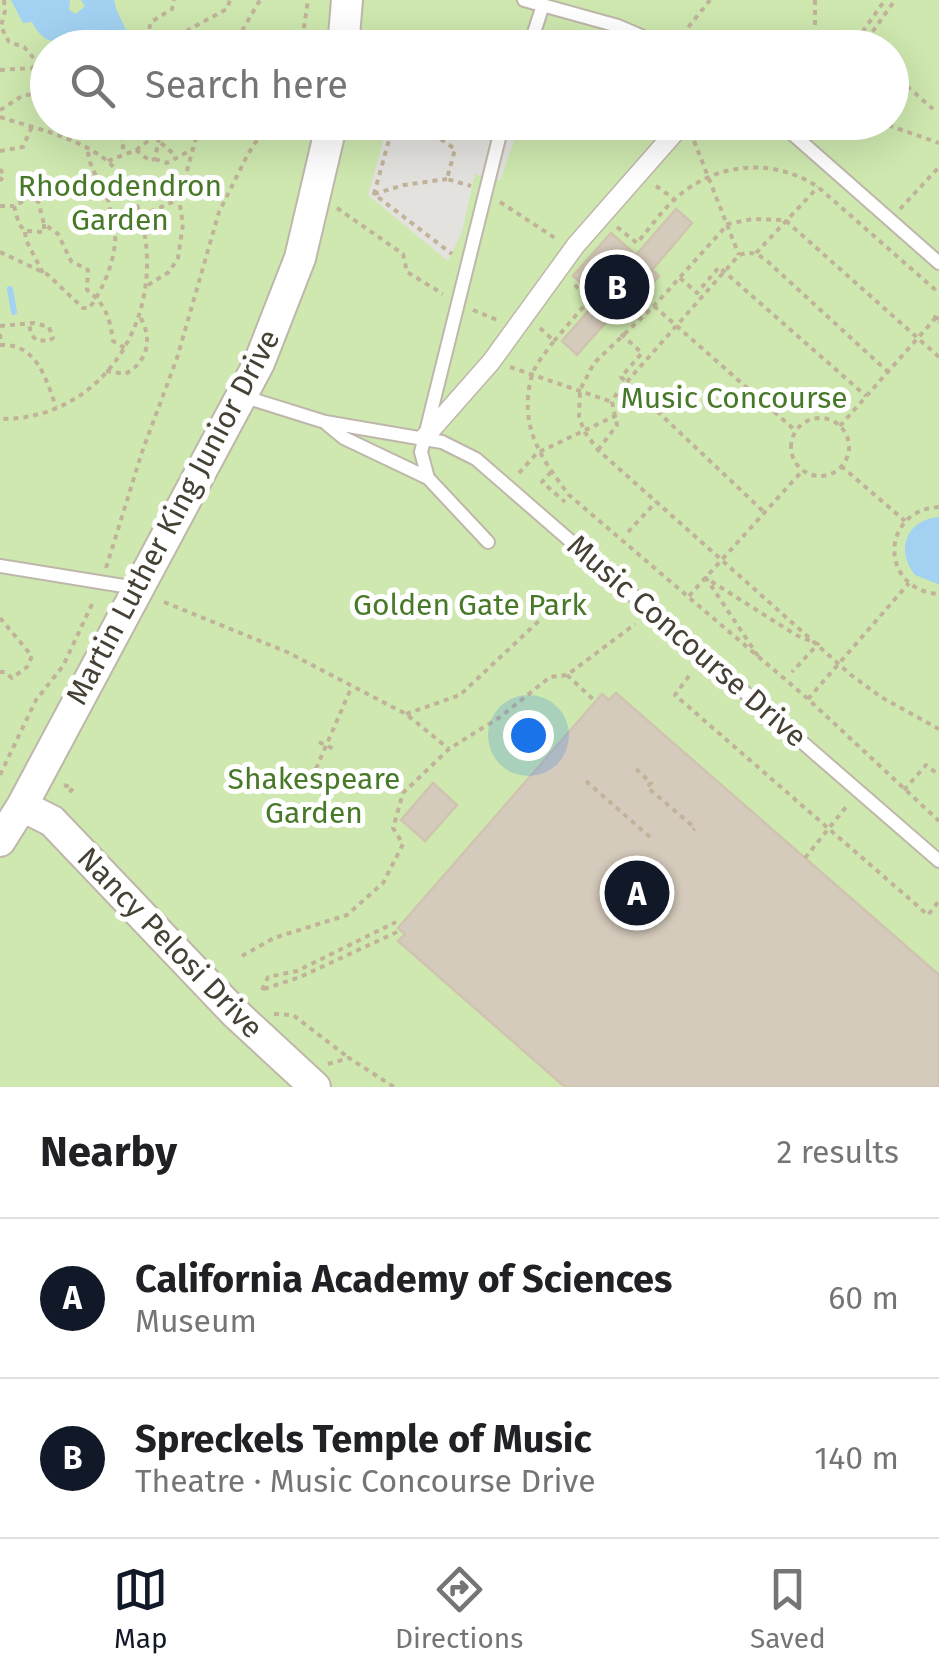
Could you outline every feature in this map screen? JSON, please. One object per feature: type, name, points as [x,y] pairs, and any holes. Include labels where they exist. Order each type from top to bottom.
[{"type":"street","points":[[344,30],[347,0]]},
{"type":"street","name":"Martin Luther King Junior Drive","points":[[0,841],[151,595],[288,293],[328,140]]},
{"type":"street","points":[[424,438],[491,362],[576,245],[669,140]]},
{"type":"street","name":"Nancy Pelosi Drive","points":[[22,806],[52,821],[235,1014],[321,1075]]},
{"type":"lane","points":[[524,0],[627,30]]},
{"type":"lane","points":[[535,30],[543,4]]},
{"type":"lane","points":[[488,542],[428,478],[421,461],[499,140]]},
{"type":"lane","points":[[799,140],[939,263]]},
{"type":"lane","name":"Music Concourse Drive","points":[[242,396],[326,422],[424,438],[460,449],[508,484],[939,861]]},
{"type":"lane","points":[[326,422],[344,438],[428,478]]},
{"type":"lane","points":[[0,566],[151,595]]},
{"type":"path","points":[[149,30],[151,22],[172,9],[174,0]]},
{"type":"path","points":[[188,30],[227,9],[230,0]]},
{"type":"path","points":[[244,30],[260,0]]},
{"type":"path","points":[[304,30],[308,0]]},
{"type":"path","points":[[686,30],[710,0]]},
{"type":"path","points":[[814,0],[815,30]]},
{"type":"path","points":[[864,30],[885,0]]},
{"type":"path","points":[[873,30],[894,0]]},
{"type":"path","points":[[6,1],[1,26],[5,35],[30,54]]},
{"type":"path","points":[[0,70],[30,68]]},
{"type":"path","points":[[909,88],[933,109]]},
{"type":"path","points":[[0,113],[30,94]]},
{"type":"path","points":[[0,113],[30,125]]},
{"type":"path","points":[[0,152],[23,147],[30,131]]},
{"type":"path","points":[[909,132],[939,143]]},
{"type":"path","points":[[0,419],[34,416],[56,407],[73,399],[106,372],[125,348],[140,317],[148,286],[149,267],[140,216],[129,188],[108,162],[66,140]]},
{"type":"path","points":[[122,153],[124,140]]},
{"type":"path","points":[[108,162],[136,150],[146,140]]},
{"type":"path","points":[[154,159],[159,140],[176,156]]},
{"type":"path","points":[[148,286],[169,272],[178,258],[183,224],[179,199],[196,140]]},
{"type":"path","points":[[2,773],[36,700],[63,666],[102,583],[142,452],[178,358],[219,212],[257,140]]},
{"type":"path","points":[[374,194],[389,140]]},
{"type":"path","points":[[441,140],[454,149],[448,179]]},
{"type":"path","points":[[694,140],[739,256]]},
{"type":"path","points":[[0,252],[42,273],[84,308],[98,298],[113,252],[114,223],[110,216],[112,202],[91,168],[88,149]]},
{"type":"path","points":[[136,150],[150,160],[167,162],[193,149]]},
{"type":"path","points":[[602,216],[637,243],[674,200],[707,176],[735,168],[767,167],[804,178],[818,187],[939,293]]},
{"type":"path","points":[[890,220],[939,167]]},
{"type":"path","points":[[0,169],[4,175],[0,181]]},
{"type":"path","points":[[640,174],[674,200]]},
{"type":"path","points":[[374,194],[404,184],[448,179],[478,193]]},
{"type":"path","points":[[129,188],[184,183]]},
{"type":"path","points":[[612,402],[739,256],[756,252],[818,187]]},
{"type":"path","points":[[317,194],[403,254],[408,272],[458,304],[521,321],[554,341]]},
{"type":"path","points":[[374,194],[456,256]]},
{"type":"path","points":[[0,206],[14,206],[32,197],[38,201],[44,232],[25,231]]},
{"type":"path","points":[[140,216],[179,199]]},
{"type":"path","points":[[496,200],[562,242],[576,245]]},
{"type":"path","points":[[14,206],[18,224],[25,231],[42,273]]},
{"type":"path","points":[[939,357],[785,220],[752,219],[728,224],[654,306],[594,363],[580,390],[578,406],[584,431],[598,450],[656,502],[838,664],[882,697],[939,729]]},
{"type":"path","points":[[44,224],[58,234],[71,261],[88,270],[87,290],[110,316],[114,341],[125,348]]},
{"type":"path","points":[[756,252],[887,371]]},
{"type":"path","points":[[680,278],[696,293],[718,267],[866,396]]},
{"type":"path","points":[[558,268],[589,300],[533,372],[528,411],[537,453],[569,495],[808,699],[939,821]]},
{"type":"path","points":[[654,306],[796,431]]},
{"type":"path","points":[[106,372],[126,374],[140,362],[148,333],[140,317]]},
{"type":"path","points":[[840,426],[916,337],[938,318]]},
{"type":"path","points":[[0,326],[41,323],[49,327],[53,338],[39,342],[30,334],[29,324]]},
{"type":"path","points":[[0,334],[0,345],[21,348],[37,361],[56,407]]},
{"type":"path","points":[[621,334],[642,353],[621,376],[765,513]]},
{"type":"path","points":[[533,372],[612,402],[617,425],[598,450]]},
{"type":"path","points":[[518,474],[537,453],[617,415]]},
{"type":"path","points":[[817,418],[840,426],[848,442],[841,466],[819,476],[803,470],[792,456],[796,431],[808,420],[817,418]]},
{"type":"path","points":[[841,466],[905,521]]},
{"type":"path","points":[[688,598],[803,470]]},
{"type":"path","points":[[552,472],[542,482],[565,502]]},
{"type":"path","points":[[628,532],[656,502]]},
{"type":"path","points":[[939,507],[918,511],[905,521],[896,536],[894,553],[898,569],[908,583],[923,592],[939,594]]},
{"type":"path","points":[[706,578],[796,635],[818,644]]},
{"type":"path","points":[[706,578],[761,660]]},
{"type":"path","points":[[808,699],[908,583]]},
{"type":"path","points":[[151,595],[287,652],[406,714],[450,749]]},
{"type":"path","points":[[0,618],[32,656],[27,667],[12,678],[0,672]]},
{"type":"path","points":[[406,714],[460,695],[542,618]]},
{"type":"path","points":[[242,956],[274,938],[347,915],[383,883],[404,844],[392,828],[403,793],[450,749],[500,717],[550,677],[567,675],[635,624]]},
{"type":"path","points":[[0,632],[7,626]]},
{"type":"path","points":[[792,672],[818,644]]},
{"type":"path","points":[[567,675],[596,702]]},
{"type":"path","points":[[688,676],[675,695],[928,914],[939,902]]},
{"type":"path","points":[[312,778],[352,686]]},
{"type":"path","points":[[319,742],[336,750]]},
{"type":"path","points":[[904,790],[926,766],[939,775]]},
{"type":"path","points":[[636,769],[651,783],[647,787],[693,830]]},
{"type":"path","points":[[2,773],[12,772]]},
{"type":"path","points":[[586,782],[650,837]]},
{"type":"path","points":[[64,786],[73,788],[67,796]]},
{"type":"path","points":[[805,858],[846,808]]},
{"type":"path","points":[[396,922],[297,971],[268,977],[262,990],[300,977],[397,932]]},
{"type":"path","points":[[270,1014],[294,1015],[394,1087]]},
{"type":"path","points":[[321,1075],[349,1058]]},
{"type":"green space","name":"Golden Gate Park","points":[[0,0],[939,0],[939,1087],[0,1087]]},
{"type":"shaded area","points":[[383,140],[514,140],[500,181],[475,174],[462,232],[448,261],[368,195]]},
{"type":"water","points":[[11,0],[70,0],[69,10],[76,14],[85,6],[81,0],[114,0],[126,30],[38,30],[32,22],[23,23]]},
{"type":"water","points":[[939,517],[938,584],[915,575],[905,546],[919,524]]},
{"type":"building","points":[[676,209],[692,223],[652,270],[659,276],[621,319],[614,313],[577,355],[562,341],[599,299],[573,276],[611,233],[636,255]]},
{"type":"building","points":[[616,693],[939,975],[939,1087],[565,1087],[398,941],[405,934],[398,928],[602,694],[609,700]]},
{"type":"building","points":[[433,783],[457,805],[425,841],[401,820]]},
{"type":"waterway","points":[[10,289],[14,312]]},
{"type":"place","name":"Spreckels Temple of Music","points":[[617,287]]},
{"type":"place","name":"California Academy of Sciences","points":[[637,893]]},
{"type":"park label","name":"Rhododendron Garden","points":[[120,203]]},
{"type":"park label","name":"Music Concourse","points":[[734,398]]},
{"type":"park label","name":"Shakespeare Garden","points":[[314,796]]}]
